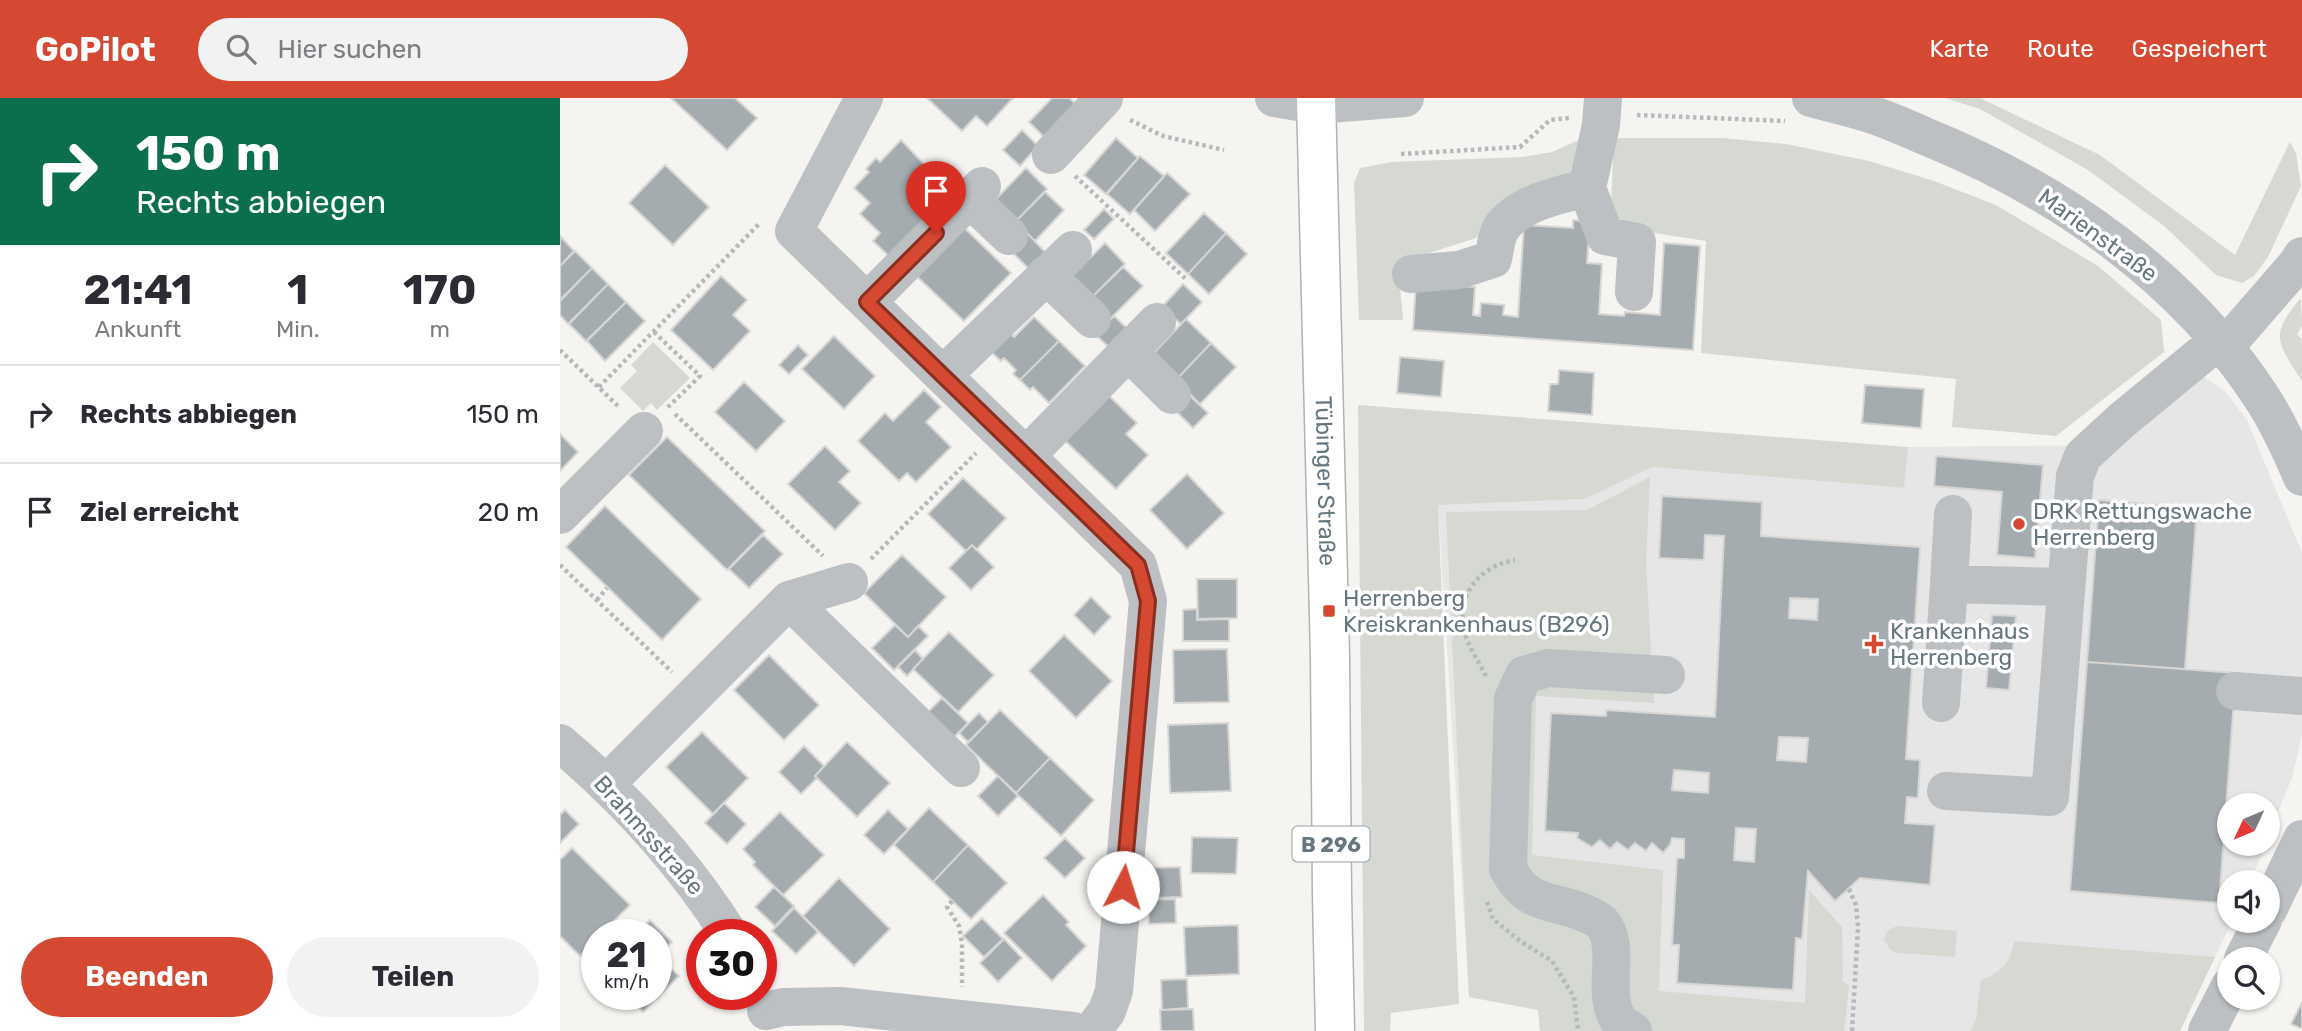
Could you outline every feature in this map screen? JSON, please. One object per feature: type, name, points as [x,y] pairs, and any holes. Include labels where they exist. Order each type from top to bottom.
[{"type":"main road","name":"Tübinger Straße","points":[[1316,101],[1330,657],[1335,1031]]},
{"type":"street","points":[[864,98],[794,231],[1138,565],[1148,601],[1114,991],[1107,1011],[1092,1031]]},
{"type":"street","points":[[1274,98],[1316,101],[1405,98]]},
{"type":"street","points":[[1051,155],[1102,99]]},
{"type":"street","points":[[1602,106],[1587,188],[1605,236],[1637,242],[1634,292]]},
{"type":"street","name":"Marienstraße","points":[[1803,110],[1873,115],[1966,153],[2047,195],[2115,242],[2164,282],[2221,344],[2264,401],[2302,477]]},
{"type":"street","points":[[1411,274],[1459,270],[1493,258],[1502,227],[1528,206],[1587,188]]},
{"type":"street","points":[[867,302],[976,192],[1009,236]]},
{"type":"street","points":[[1946,791],[2050,797],[2075,476],[2083,456],[2121,421],[2221,344],[2302,256]]},
{"type":"street","points":[[943,375],[1060,262],[1092,319]]},
{"type":"street","points":[[1026,456],[1157,322]]},
{"type":"street","points":[[1128,352],[1172,395]]},
{"type":"street","points":[[560,515],[656,419]]},
{"type":"street","points":[[1941,703],[1953,514]]},
{"type":"street","points":[[607,783],[789,600],[849,582]]},
{"type":"street","points":[[1949,584],[2065,587]]},
{"type":"street","points":[[789,600],[961,768]]},
{"type":"street","points":[[1633,1031],[1620,1023],[1612,1004],[1609,939],[1602,922],[1586,913],[1533,897],[1517,886],[1508,869],[1513,699],[1524,675],[1548,668],[1666,675]]},
{"type":"street","points":[[2235,691],[2302,696]]},
{"type":"street","name":"Brahmsstraße","points":[[560,743],[607,783],[656,836],[702,892],[719,919]]},
{"type":"street","points":[[2280,885],[2302,839]]},
{"type":"street","points":[[766,1012],[783,1007],[840,1006],[1073,1031]]},
{"type":"path","points":[[1102,99],[1115,113],[1163,136],[1224,150]]},
{"type":"path","points":[[1401,154],[1520,147],[1550,120],[1602,106],[1771,119],[1803,110]]},
{"type":"path","points":[[1051,155],[1188,281]]},
{"type":"path","points":[[599,387],[760,223],[794,231]]},
{"type":"path","points":[[654,332],[700,376],[656,419]]},
{"type":"path","points":[[560,350],[599,387],[656,419],[849,582],[999,430]]},
{"type":"path","points":[[560,565],[695,694]]},
{"type":"path","points":[[597,600],[607,588]]},
{"type":"path","points":[[1849,889],[1856,905],[1858,927],[1852,1031]]},
{"type":"path","points":[[952,901],[947,907],[959,926],[962,943],[962,1019]]},
{"type":"shaded area","points":[[1945,98],[1980,98],[2100,155],[2235,255],[2290,142],[2296,153],[2301,186],[2268,257],[2254,276],[2242,283],[2216,275],[2164,226],[2088,170],[1980,109]]},
{"type":"shaded area","points":[[1614,138],[1723,138],[1786,144],[1869,161],[1934,181],[1996,205],[2098,266],[2161,320],[2164,352],[2056,436],[1952,427],[1956,379],[1701,353],[1706,241],[1610,226]]},
{"type":"shaded area","points":[[1581,139],[1585,150],[1565,184],[1498,211],[1476,238],[1398,263],[1403,320],[1359,320],[1354,183],[1360,168],[1392,162],[1522,157],[1552,152]]},
{"type":"shaded area","points":[[2301,298],[2302,326],[2297,334],[2302,340],[2302,381],[2280,340],[2284,322]]},
{"type":"shaded area","points":[[653,342],[690,378],[657,410],[651,403],[643,411],[620,388],[637,371],[631,365]]},
{"type":"shaded area","name":"Krankenhaus Herrenberg","points":[[2200,374],[2225,391],[2247,420],[2302,553],[2302,734],[2293,775],[2280,807],[2280,793],[2217,793],[2217,856],[2261,856],[2255,870],[2217,870],[2217,933],[2226,933],[2220,947],[2217,947],[2217,953],[2180,1031],[1540,1031],[1538,1010],[1469,997],[1438,505],[1585,499],[1652,467],[1903,488],[1908,447],[2118,445]]},
{"type":"shaded area","points":[[1358,405],[1908,447],[1904,488],[1652,467],[1585,499],[1438,505],[1459,1004],[1391,1013],[1390,1031],[1364,1031]]},
{"type":"shaded area","points":[[1650,477],[1646,562],[1654,703],[1536,696],[1532,855],[1663,870],[1659,991],[1805,1003],[1809,890],[1842,927],[1843,981],[1849,986],[1844,1031],[1540,1031],[1538,1010],[1469,997],[1446,512],[1587,510]]},
{"type":"shaded area","points":[[1899,926],[1957,931],[1955,957],[1891,951],[1884,940],[1889,930]]},
{"type":"shaded area","points":[[2014,941],[2215,957],[2180,1031],[1970,1031],[1976,1020],[1981,980],[2004,966]]},
{"type":"building","points":[[671,98],[735,98],[757,118],[727,150]]},
{"type":"building","points":[[927,98],[1013,98],[987,126],[976,116],[962,131]]},
{"type":"building","points":[[1052,98],[1069,98],[1077,105],[1045,138],[1029,122]]},
{"type":"building","points":[[1022,130],[1038,146],[1020,166],[1003,150]]},
{"type":"building","points":[[1116,138],[1138,158],[1106,194],[1084,175]]},
{"type":"building","points":[[901,140],[941,182],[937,186],[950,198],[892,259],[873,241],[880,233],[860,214],[870,203],[854,188],[869,172],[866,169],[876,158],[880,162]]},
{"type":"building","points":[[1140,156],[1164,176],[1130,214],[1107,194]]},
{"type":"building","points":[[665,165],[709,207],[673,245],[629,203]]},
{"type":"building","points":[[1026,168],[1047,189],[1017,220],[996,199]]},
{"type":"building","points":[[1167,173],[1190,194],[1155,231],[1134,210]]},
{"type":"building","points":[[1045,192],[1064,210],[1035,241],[1015,222]]},
{"type":"building","points":[[1104,209],[1114,219],[1094,239],[1084,230]]},
{"type":"building","points":[[1204,213],[1226,233],[1188,274],[1166,253]]},
{"type":"building","points":[[956,220],[1011,273],[964,321],[909,269]]},
{"type":"building","points":[[1573,220],[1590,222],[1587,263],[1602,264],[1599,314],[1624,316],[1625,312],[1660,315],[1664,243],[1700,246],[1693,350],[1413,330],[1416,283],[1475,287],[1473,315],[1480,316],[1481,303],[1504,305],[1503,315],[1518,317],[1524,225],[1573,228]]},
{"type":"building","points":[[1226,233],[1247,254],[1209,294],[1188,274]]},
{"type":"building","points":[[1028,234],[1046,253],[1030,270],[1011,251]]},
{"type":"building","points":[[560,236],[574,251],[560,266]]},
{"type":"building","points":[[1105,243],[1125,264],[1093,296],[1072,276]]},
{"type":"building","points":[[575,251],[592,268],[560,300],[560,266]]},
{"type":"building","points":[[1123,267],[1143,286],[1110,319],[1090,299]]},
{"type":"building","points":[[592,268],[608,284],[568,324],[560,315],[560,301]]},
{"type":"building","points":[[721,276],[747,300],[733,315],[750,331],[713,370],[671,330]]},
{"type":"building","points":[[608,284],[626,302],[586,341],[569,324]]},
{"type":"building","points":[[1183,284],[1202,302],[1181,324],[1162,307]]},
{"type":"building","points":[[626,302],[645,321],[605,361],[587,341]]},
{"type":"building","points":[[1114,316],[1134,335],[1116,354],[1096,335]]},
{"type":"building","points":[[1034,317],[1059,341],[1020,380],[1013,374],[1016,370],[1004,358],[1001,361],[990,351],[1009,332],[1014,337]]},
{"type":"building","points":[[1186,319],[1211,343],[1176,380],[1151,356]]},
{"type":"building","points":[[834,336],[875,376],[844,409],[802,369]]},
{"type":"building","points":[[1059,341],[1085,366],[1049,403],[1033,387],[1030,390],[1020,380]]},
{"type":"building","points":[[1211,343],[1236,367],[1200,404],[1176,380]]},
{"type":"building","points":[[798,345],[808,355],[789,374],[779,365]]},
{"type":"building","points":[[1400,357],[1444,361],[1441,397],[1397,393]]},
{"type":"building","points":[[1559,370],[1594,373],[1592,415],[1548,411],[1550,384],[1558,384]]},
{"type":"building","points":[[744,382],[785,421],[756,451],[715,412]]},
{"type":"building","points":[[1865,385],[1924,389],[1921,428],[1862,423]]},
{"type":"building","points":[[1102,389],[1137,423],[1126,434],[1148,455],[1116,489],[1059,435]]},
{"type":"building","points":[[924,390],[941,407],[926,422],[951,447],[916,482],[907,473],[899,481],[858,441],[885,413],[893,421]]},
{"type":"building","points":[[1189,395],[1208,413],[1193,428],[1175,410]]},
{"type":"building","points":[[560,434],[578,452],[560,471]]},
{"type":"building","points":[[667,437],[765,531],[727,570],[629,475]]},
{"type":"building","points":[[825,446],[850,471],[839,482],[861,503],[835,530],[788,484]]},
{"type":"building","name":"DRK Rettungswache Herrenberg","points":[[1936,456],[2043,465],[2035,558],[1997,555],[2002,492],[1934,486]]},
{"type":"building","points":[[1187,474],[1224,513],[1187,549],[1150,510]]},
{"type":"building","points":[[963,478],[1006,518],[976,550],[972,545],[966,551],[928,514]]},
{"type":"building","points":[[1662,496],[1762,502],[1761,536],[1920,547],[1906,759],[1920,760],[1918,798],[1907,797],[1905,823],[1935,825],[1930,885],[1860,878],[1835,901],[1808,871],[1802,939],[1796,938],[1793,990],[1677,983],[1679,945],[1672,945],[1677,858],[1684,858],[1684,839],[1672,838],[1663,853],[1652,843],[1646,851],[1635,843],[1628,850],[1617,842],[1610,849],[1600,840],[1592,847],[1577,838],[1578,833],[1545,831],[1551,713],[1606,716],[1606,710],[1715,717],[1724,536],[1705,535],[1704,560],[1659,558]],"holes":[[[1790,598],[1818,599],[1817,620],[1789,618]],[[1779,737],[1808,738],[1806,762],[1777,760]],[[1674,770],[1709,773],[1708,793],[1672,790]],[[1736,828],[1756,829],[1754,862],[1734,860]]]},
{"type":"building","points":[[2099,500],[2197,508],[2185,669],[2087,662]]},
{"type":"building","points":[[605,506],[701,599],[662,640],[566,547]]},
{"type":"building","points":[[763,535],[783,554],[749,588],[729,569]]},
{"type":"building","points":[[972,545],[994,567],[971,590],[949,568]]},
{"type":"building","points":[[902,555],[946,597],[908,637],[864,593]]},
{"type":"building","points":[[1197,579],[1237,579],[1237,618],[1198,619]]},
{"type":"building","points":[[1091,597],[1111,617],[1094,635],[1074,615]]},
{"type":"building","points":[[1197,609],[1197,620],[1229,619],[1229,641],[1183,641],[1183,610]]},
{"type":"building","points":[[1992,615],[2016,616],[2009,690],[1986,688]]},
{"type":"building","points":[[895,625],[908,637],[918,626],[928,636],[894,670],[872,648]]},
{"type":"building","points":[[949,632],[994,675],[958,712],[913,669]]},
{"type":"building","points":[[1064,635],[1112,681],[1076,718],[1029,671]]},
{"type":"building","points":[[1227,649],[1229,702],[1174,703],[1173,650]]},
{"type":"building","points":[[915,650],[923,659],[907,676],[898,667]]},
{"type":"building","points":[[769,655],[819,705],[784,740],[734,690]]},
{"type":"building","points":[[2087,662],[2236,673],[2227,793],[2217,793],[2217,856],[2222,856],[2221,870],[2217,870],[2217,903],[2070,891]]},
{"type":"building","points":[[942,698],[968,723],[947,744],[921,719]]},
{"type":"building","points":[[1000,710],[1050,758],[1016,793],[966,745]]},
{"type":"building","points":[[979,713],[988,722],[968,742],[959,733]]},
{"type":"building","points":[[1228,723],[1231,791],[1170,793],[1168,725]]},
{"type":"building","points":[[702,732],[748,778],[713,814],[666,767]]},
{"type":"building","points":[[847,742],[890,783],[857,817],[815,776]]},
{"type":"building","points":[[804,746],[824,766],[815,776],[817,778],[801,794],[779,772]]},
{"type":"building","points":[[1050,758],[1094,800],[1061,836],[1016,793]]},
{"type":"building","points":[[998,776],[1018,796],[998,816],[978,796]]},
{"type":"building","points":[[724,803],[746,824],[727,844],[705,823]]},
{"type":"building","points":[[929,808],[968,845],[933,882],[894,845]]},
{"type":"building","points":[[565,810],[579,824],[560,843],[560,815]]},
{"type":"building","points":[[888,810],[908,829],[884,854],[864,835]]},
{"type":"building","points":[[780,812],[824,855],[783,895],[753,865],[755,862],[743,849]]},
{"type":"building","points":[[1192,837],[1238,838],[1236,874],[1191,873]]},
{"type":"building","points":[[1065,838],[1085,858],[1065,878],[1044,858]]},
{"type":"building","points":[[968,845],[1007,883],[971,919],[933,882]]},
{"type":"building","points":[[572,848],[630,905],[616,919],[581,919],[580,956],[560,936],[560,860]]},
{"type":"building","points":[[1180,867],[1182,897],[1154,898],[1153,868]]},
{"type":"building","points":[[839,878],[890,929],[854,966],[803,916]]},
{"type":"building","points":[[774,887],[794,906],[777,924],[777,919],[768,919],[755,907]]},
{"type":"building","points":[[1043,895],[1069,922],[1066,925],[1086,946],[1052,981],[1004,933]]},
{"type":"building","points":[[1175,899],[1176,923],[1149,924],[1148,900]]},
{"type":"building","points":[[794,908],[818,932],[796,954],[777,936],[777,926]]},
{"type":"building","points":[[982,918],[1003,939],[984,957],[963,936]]},
{"type":"building","points":[[1238,925],[1239,974],[1186,976],[1184,927]]},
{"type":"building","points":[[1004,939],[1022,958],[998,982],[980,963]]},
{"type":"building","points":[[672,969],[679,976],[672,983]]},
{"type":"building","points":[[1187,979],[1188,1008],[1162,1010],[1161,980]]},
{"type":"building","points":[[2302,1002],[2302,1029],[2291,1024]]},
{"type":"building","points":[[1193,1009],[1194,1031],[1161,1031],[1160,1010]]},
{"type":"place","name":"DRK Rettungswache Herrenberg","points":[[2019,524]]},
{"type":"place","name":"Herrenberg Kreiskrankenhaus (B296)","points":[[1329,611]]},
{"type":"place","name":"Krankenhaus Herrenberg","points":[[1874,644]]},
{"type":"route","points":[[936,233],[867,302],[1138,565],[1148,601],[1123,887]]}]
